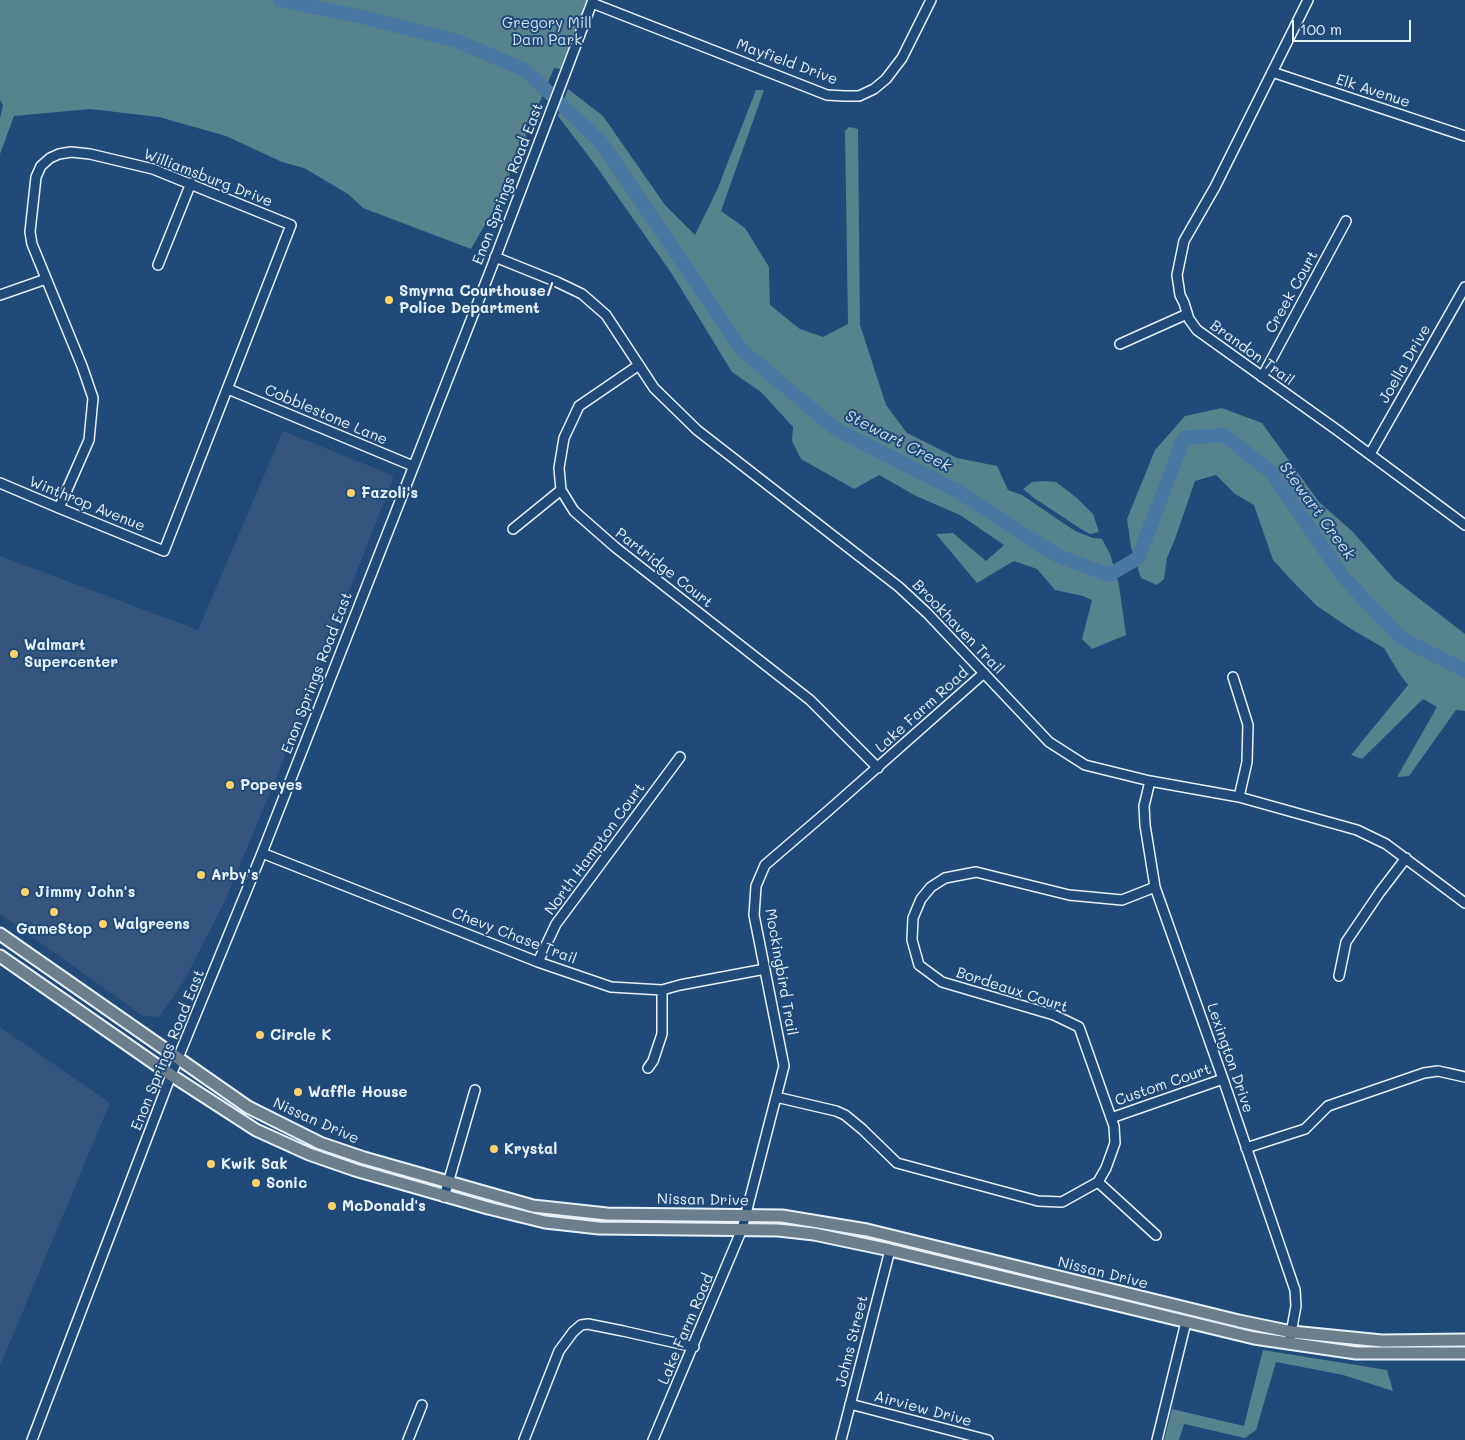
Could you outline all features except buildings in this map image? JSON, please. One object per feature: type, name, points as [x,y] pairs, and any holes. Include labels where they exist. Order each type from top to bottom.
[{"type":"main road","name":"Nissan Drive","points":[[0,934],[248,1106],[320,1143],[364,1158],[533,1206],[607,1214],[782,1216],[866,1230],[1239,1322],[1292,1332],[1382,1341],[1465,1340]]},
{"type":"main road","name":"Nissan Drive","points":[[0,956],[171,1076],[256,1130],[309,1154],[355,1170],[444,1196],[545,1222],[599,1228],[778,1230],[814,1234],[890,1250],[1186,1322],[1289,1344],[1356,1353],[1465,1354]]},
{"type":"street","name":"Mayfield Drive","points":[[593,1],[827,95],[859,96],[874,89],[886,79],[902,58],[931,0]]},
{"type":"street","name":"Brandon Trail","points":[[1308,0],[1215,187],[1184,241],[1177,275],[1180,295],[1197,330],[1465,524]]},
{"type":"street","name":"Enon Springs Road East","points":[[32,1440],[171,1076],[262,853],[593,1]]},
{"type":"street","name":"Elk Avenue","points":[[1272,72],[1465,136]]},
{"type":"street","name":"Williamsburg Drive","points":[[59,508],[89,440],[93,398],[82,366],[32,244],[30,232],[36,177],[41,166],[58,154],[71,152],[90,154],[152,169],[291,225],[164,551]]},
{"type":"street","points":[[158,265],[190,183]]},
{"type":"street","name":"Creek Court","points":[[1262,376],[1346,221]]},
{"type":"street","name":"Brookhaven Trail","points":[[495,257],[582,294],[606,315],[654,388],[697,430],[899,587],[927,613],[1049,742],[1085,765],[1150,781],[1238,797],[1357,830],[1386,844],[1465,903]]},
{"type":"street","points":[[0,295],[46,279]]},
{"type":"street","name":"Joella Drive","points":[[1370,454],[1465,287]]},
{"type":"street","points":[[1120,344],[1188,314]]},
{"type":"street","name":"Partridge Court","points":[[640,365],[578,406],[564,438],[559,468],[562,490],[574,512],[810,700],[878,768]]},
{"type":"street","name":"Cobblestone Lane","points":[[228,389],[413,466]]},
{"type":"street","name":"Winthrop Avenue","points":[[0,483],[164,551]]},
{"type":"street","points":[[512,529],[562,490]]},
{"type":"street","name":"Lake Farm Road","points":[[878,768],[984,674]]},
{"type":"street","points":[[1233,677],[1248,725],[1247,762],[1238,797]]},
{"type":"street","name":"North Hampton Court","points":[[538,962],[556,924],[680,756]]},
{"type":"street","name":"Mockingbird Trail","points":[[742,1229],[784,1066],[754,915],[756,886],[765,865],[878,768]]},
{"type":"street","name":"Lexington Drive","points":[[1150,781],[1144,806],[1144,825],[1155,887],[1295,1290],[1296,1306],[1289,1344]]},
{"type":"street","name":"Chevy Chase Trail","points":[[262,853],[538,962],[611,987],[662,990],[765,969]]},
{"type":"street","points":[[1340,976],[1346,942],[1376,897],[1406,858]]},
{"type":"street","name":"Bordeaux Court","points":[[1098,1182],[1106,1168],[1115,1143],[1114,1126],[1080,1027],[1054,1015],[942,982],[919,964],[912,940],[913,918],[921,899],[931,887],[945,878],[976,872],[1069,895],[1122,900],[1155,887]]},
{"type":"street","points":[[648,1068],[653,1061],[662,1034],[662,990]]},
{"type":"street","points":[[1246,1148],[1305,1129],[1328,1106],[1424,1073],[1438,1071],[1465,1077]]},
{"type":"street","name":"Custom Court","points":[[1112,1118],[1223,1079]]},
{"type":"street","points":[[444,1196],[475,1090]]},
{"type":"street","points":[[776,1097],[836,1111],[845,1115],[897,1163],[1038,1202],[1062,1202],[1098,1182],[1156,1235]]},
{"type":"street","name":"Lake Farm Road","points":[[654,1440],[742,1229]]},
{"type":"street","name":"Johns Street","points":[[841,1440],[890,1250]]},
{"type":"street","points":[[1157,1440],[1186,1322]]},
{"type":"street","points":[[524,1440],[559,1351],[573,1332],[581,1325],[588,1324],[694,1347]]},
{"type":"street","name":"Airview Drive","points":[[850,1404],[988,1440]]},
{"type":"street","points":[[408,1440],[422,1405]]},
{"type":"shaded area","points":[[283,431],[394,476],[281,766],[225,901],[184,981],[159,1017],[143,1016],[0,914],[0,556],[198,630]]},
{"type":"shaded area","points":[[0,1027],[110,1103],[0,1366]]},
{"type":"green space","name":"Gregory Mill Dam Park","points":[[0,0],[593,0],[566,70],[554,68],[498,202],[471,249],[363,208],[348,194],[304,168],[282,162],[226,136],[159,117],[90,109],[14,116],[0,154],[0,118],[3,105],[0,100]]},
{"type":"green space","points":[[568,89],[603,116],[665,205],[695,235],[717,190],[756,90],[764,90],[721,211],[745,228],[769,267],[770,305],[800,329],[823,337],[848,324],[845,131],[849,127],[858,129],[860,325],[886,405],[907,433],[957,458],[997,466],[1008,490],[1022,495],[1075,531],[1093,538],[1102,539],[1110,554],[1119,585],[1126,635],[1092,649],[1082,639],[1092,600],[1083,596],[1055,590],[1037,569],[1014,561],[977,583],[936,534],[953,533],[986,561],[1004,545],[960,515],[916,496],[879,475],[854,489],[801,459],[792,441],[793,427],[761,392],[732,372],[672,274],[596,166],[558,116]]},
{"type":"green space","points":[[1222,408],[1262,423],[1319,502],[1353,532],[1394,579],[1465,634],[1465,711],[1456,710],[1409,776],[1397,777],[1437,707],[1423,699],[1362,759],[1351,755],[1408,685],[1384,648],[1317,606],[1273,560],[1254,505],[1235,494],[1216,475],[1195,481],[1167,558],[1164,579],[1157,585],[1141,578],[1131,547],[1127,519],[1155,450],[1185,416]]},
{"type":"green space","points":[[1032,482],[1056,482],[1077,498],[1093,514],[1099,532],[1090,534],[1081,529],[1023,489]]},
{"type":"green space","points":[[1263,1350],[1387,1370],[1393,1391],[1343,1375],[1276,1362],[1256,1430],[1245,1438],[1184,1424],[1179,1440],[1164,1440],[1172,1409],[1244,1426]]},
{"type":"waterway","name":"Stewart Creek","points":[[280,0],[362,17],[457,41],[525,70],[601,142],[741,349],[834,428],[957,491],[1058,556],[1109,575],[1138,558],[1184,438],[1224,435],[1272,473],[1343,577],[1401,638],[1465,671]]},
{"type":"place","name":"Smyrna Courthouse/ Police Department","points":[[389,300]]},
{"type":"place","name":"Fazoli's","points":[[351,493]]},
{"type":"place","name":"Walmart Supercenter","points":[[14,654]]},
{"type":"place","name":"Popeyes","points":[[230,785]]},
{"type":"place","name":"Arby's","points":[[201,875]]},
{"type":"place","name":"Jimmy John's","points":[[25,892]]},
{"type":"place","name":"GameStop","points":[[54,912]]},
{"type":"place","name":"Walgreens","points":[[103,924]]},
{"type":"place","name":"Circle K","points":[[260,1035]]},
{"type":"place","name":"Waffle House","points":[[298,1092]]},
{"type":"place","name":"Krystal","points":[[494,1149]]},
{"type":"place","name":"Kwik Sak","points":[[211,1164]]},
{"type":"place","name":"Sonic","points":[[256,1183]]},
{"type":"place","name":"McDonald's","points":[[332,1206]]}]
